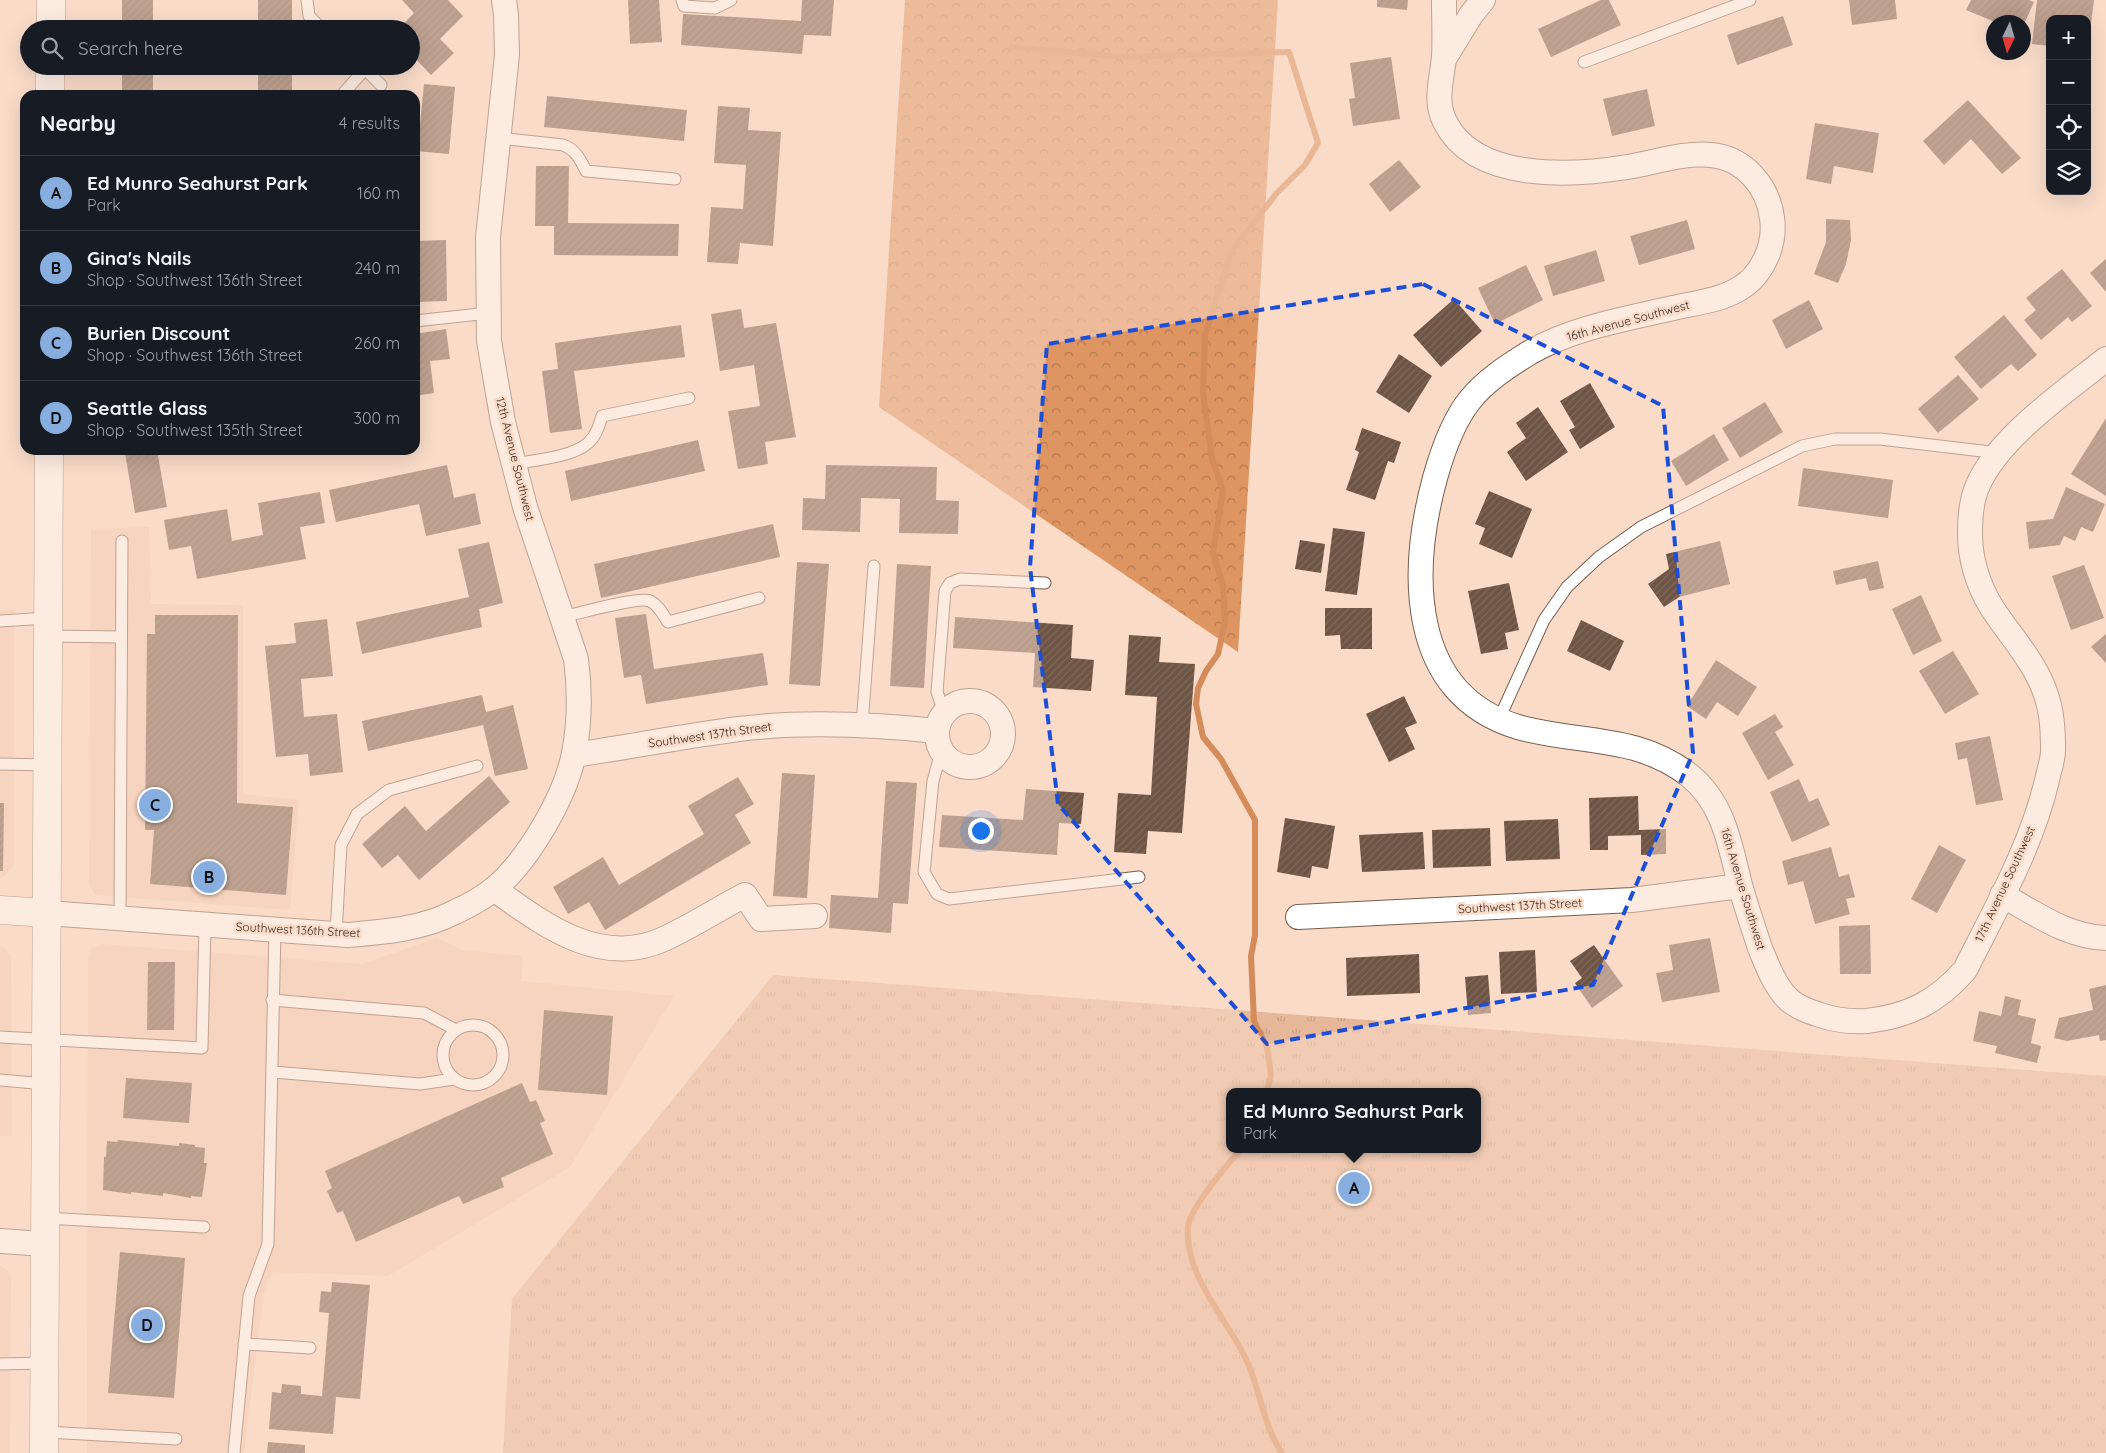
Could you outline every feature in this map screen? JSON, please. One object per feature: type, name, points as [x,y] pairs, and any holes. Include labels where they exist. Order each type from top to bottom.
[{"type":"main road","points":[[51,0],[51,20]]},
{"type":"main road","points":[[50,75],[50,90]]},
{"type":"main road","points":[[44,1442],[49,455]]},
{"type":"main road","name":"Southwest 136th Street","points":[[0,910],[47,913]]},
{"type":"street","name":"12th Avenue Southwest","points":[[494,889],[521,861],[540,833],[558,800],[574,755],[580,686],[576,659],[525,507],[504,422],[489,341],[488,237],[507,55],[504,0]]},
{"type":"street","points":[[1444,0],[1444,59]]},
{"type":"street","points":[[1444,59],[1471,15],[1483,0]]},
{"type":"street","name":"16th Avenue Southwest","points":[[1444,59],[1439,83],[1439,105],[1445,121],[1456,138],[1487,160],[1522,170],[1572,174],[1624,168],[1687,156],[1709,154],[1730,159],[1749,171],[1763,188],[1770,208],[1773,225],[1771,244],[1766,260],[1754,277],[1739,290],[1712,299],[1614,322],[1568,336],[1531,352],[1495,376],[1469,402],[1445,446],[1426,516],[1421,574],[1422,609],[1428,640],[1439,668],[1462,695],[1486,714],[1516,726],[1556,735],[1611,742],[1636,748],[1665,760],[1691,776],[1712,799],[1728,831],[1740,886],[1766,963],[1776,984],[1790,1001],[1807,1011],[1829,1018],[1856,1022]]},
{"type":"street","name":"17th Avenue Southwest","points":[[1856,1022],[1905,1014],[1930,1001],[1950,986],[1965,970],[2024,848],[2044,794],[2053,749],[2051,718],[2047,697],[2027,659],[1992,607],[1976,576],[1970,550],[1970,514],[1978,485],[1999,453],[2030,421],[2106,359]]},
{"type":"street","name":"Southwest 137th Street","points":[[574,755],[740,729],[798,725],[862,725],[940,732]]},
{"type":"street","name":"Southwest 137th Street","points":[[1298,917],[1632,900],[1740,886]]},
{"type":"street","points":[[494,889],[550,927],[573,939],[603,948],[642,946],[663,939],[745,895],[761,919],[814,916]]},
{"type":"street","name":"Southwest 136th Street","points":[[47,913],[336,934],[384,932],[454,913],[494,889]]},
{"type":"street","points":[[2002,896],[2066,930],[2106,938]]},
{"type":"street","points":[[0,1241],[45,1231]]},
{"type":"lane","points":[[307,0],[309,16],[313,20]]},
{"type":"lane","points":[[682,0],[684,6],[715,8],[731,0]]},
{"type":"lane","points":[[1584,62],[1750,0]]},
{"type":"lane","points":[[346,90],[358,75]]},
{"type":"lane","points":[[371,75],[381,85]]},
{"type":"lane","points":[[498,138],[563,145],[572,149],[577,154],[586,171],[675,179]]},
{"type":"lane","points":[[420,320],[489,313]]},
{"type":"lane","points":[[514,464],[575,452],[588,443],[596,433],[602,416],[689,398]]},
{"type":"lane","points":[[1499,719],[1544,620],[1567,587],[1599,557],[1641,527],[1802,446],[1835,439],[1880,439],[1999,453]]},
{"type":"lane","points":[[120,918],[122,541]]},
{"type":"lane","points":[[862,725],[874,566]]},
{"type":"lane","points":[[1045,583],[960,578],[950,583],[945,591],[938,692],[940,732],[924,872],[937,894],[949,899],[1138,877]]},
{"type":"lane","points":[[562,617],[635,601],[649,600],[659,608],[668,622],[759,598]]},
{"type":"lane","points":[[0,622],[120,637]]},
{"type":"lane","points":[[0,764],[48,765]]},
{"type":"lane","points":[[336,934],[341,846],[357,814],[389,790],[476,766]]},
{"type":"lane","points":[[0,1037],[202,1048],[204,924]]},
{"type":"lane","points":[[234,1453],[249,1296],[268,1244],[275,930]]},
{"type":"lane","points":[[272,1000],[424,1013],[456,1030]]},
{"type":"lane","points":[[474,1024],[492,1031],[498,1038],[503,1056],[497,1074],[490,1080],[472,1085],[454,1079],[447,1072],[442,1054],[444,1044],[456,1030],[474,1024]]},
{"type":"lane","points":[[272,1072],[420,1084],[454,1079]]},
{"type":"lane","points":[[0,1080],[46,1084]]},
{"type":"lane","points":[[45,1231],[204,1227]]},
{"type":"lane","points":[[244,1344],[310,1348]]},
{"type":"lane","points":[[0,1364],[45,1363]]},
{"type":"lane","points":[[44,1442],[176,1439]]},
{"type":"highlighted area","points":[[1423,284],[1663,406],[1693,753],[1593,985],[1267,1044],[1058,804],[1030,567],[1047,344]]},
{"type":"shaded area","points":[[149,527],[151,604],[243,605],[243,794],[299,800],[290,910],[95,895],[89,885],[91,529]]},
{"type":"shaded area","points":[[14,610],[14,865],[5,876],[0,878],[0,611]]},
{"type":"shaded area","points":[[437,938],[462,950],[523,956],[521,981],[674,996],[570,1167],[388,1276],[273,1272],[264,1292],[244,1453],[87,1453],[88,956],[92,948],[102,944],[362,964]]},
{"type":"shaded area","points":[[0,945],[4,947],[11,957],[12,1136],[0,1136]]},
{"type":"shaded area","points":[[0,1266],[11,1275],[10,1453],[0,1453]]},
{"type":"green space","points":[[905,0],[1278,0],[1238,652],[879,407]]},
{"type":"green space","points":[[773,975],[2106,1076],[2106,1453],[503,1453],[512,1299]]},
{"type":"building","points":[[122,0],[153,0],[153,20],[122,20]]},
{"type":"building","points":[[258,0],[292,0],[292,20],[258,20]]},
{"type":"building","points":[[402,0],[448,0],[463,16],[440,39],[454,53],[431,75],[420,63],[420,20],[407,20],[414,13]]},
{"type":"building","points":[[628,0],[659,0],[662,42],[630,44]]},
{"type":"building","points":[[802,0],[834,0],[831,36],[804,35],[802,54],[681,45],[683,14],[801,21]]},
{"type":"building","points":[[1377,0],[1408,0],[1407,10],[1377,7]]},
{"type":"building","points":[[1601,0],[1609,0],[1621,25],[1551,57],[1538,29]]},
{"type":"building","points":[[1849,0],[1895,0],[1897,19],[1852,25]]},
{"type":"building","points":[[1971,0],[2029,0],[2034,2],[2028,15],[1986,15],[1986,18],[1966,10]]},
{"type":"building","points":[[2037,0],[2094,0],[2091,24],[2091,15],[2046,15],[2046,46],[2032,44]]},
{"type":"building","points":[[1783,16],[1793,45],[1737,65],[1727,35]]},
{"type":"building","points":[[1391,57],[1400,119],[1353,126],[1349,99],[1355,98],[1350,63]]},
{"type":"building","points":[[122,75],[153,75],[153,90],[122,90]]},
{"type":"building","points":[[258,75],[292,75],[292,90],[258,90]]},
{"type":"building","points":[[424,84],[455,87],[449,154],[420,151],[420,125]]},
{"type":"building","points":[[1647,89],[1655,126],[1612,136],[1603,99]]},
{"type":"building","points":[[547,96],[687,110],[684,141],[544,127]]},
{"type":"building","points":[[1968,100],[2021,158],[2002,174],[1971,139],[1944,165],[1923,141]]},
{"type":"building","points":[[718,106],[750,108],[748,130],[781,132],[773,246],[740,243],[738,264],[707,262],[711,207],[743,209],[746,165],[714,163]]},
{"type":"building","points":[[1815,123],[1879,133],[1873,173],[1834,166],[1831,184],[1806,179]]},
{"type":"building","points":[[1399,160],[1421,187],[1390,212],[1369,184]]},
{"type":"building","points":[[536,166],[569,166],[568,223],[679,224],[678,256],[554,255],[554,226],[535,226]]},
{"type":"building","points":[[1826,219],[1850,220],[1851,240],[1846,264],[1838,283],[1814,274],[1826,242]]},
{"type":"building","points":[[1687,220],[1695,249],[1639,265],[1630,236]]},
{"type":"building","points":[[446,240],[447,301],[420,302],[420,241]]},
{"type":"building","points":[[1596,250],[1605,281],[1553,296],[1544,266]]},
{"type":"building","points":[[2106,259],[2106,292],[2090,273]]},
{"type":"building","points":[[1526,265],[1543,300],[1495,324],[1478,288]]},
{"type":"building","points":[[2062,269],[2092,306],[2072,322],[2068,317],[2041,340],[2024,320],[2036,310],[2026,298]]},
{"type":"building","points":[[1454,299],[1482,331],[1441,367],[1413,335]]},
{"type":"building","points":[[1809,300],[1823,329],[1786,349],[1772,320]]},
{"type":"building","points":[[741,309],[744,328],[776,323],[796,437],[765,442],[768,464],[738,469],[728,411],[760,406],[754,365],[720,371],[711,314]]},
{"type":"building","points":[[2004,315],[2037,355],[2018,371],[2011,364],[1981,389],[1954,357]]},
{"type":"building","points":[[681,325],[685,357],[574,371],[582,429],[550,433],[542,371],[558,369],[555,343]]},
{"type":"building","points":[[446,329],[450,359],[430,361],[434,393],[420,395],[420,333]]},
{"type":"building","points":[[1399,354],[1432,376],[1409,413],[1376,392]]},
{"type":"building","points":[[1958,375],[1979,399],[1938,433],[1918,409]]},
{"type":"building","points":[[1590,383],[1615,427],[1580,449],[1569,430],[1575,427],[1560,401]]},
{"type":"building","points":[[1765,402],[1783,432],[1740,458],[1722,428]]},
{"type":"building","points":[[1538,407],[1568,452],[1526,481],[1507,452],[1526,438],[1516,423]]},
{"type":"building","points":[[2106,418],[2106,496],[2071,474]]},
{"type":"building","points":[[1362,428],[1401,442],[1394,463],[1388,461],[1375,500],[1346,490],[1359,452],[1355,450]]},
{"type":"building","points":[[1714,434],[1729,460],[1686,486],[1671,461]]},
{"type":"building","points":[[698,440],[705,471],[571,501],[565,471]]},
{"type":"building","points":[[125,455],[158,455],[167,507],[135,513]]},
{"type":"building","points":[[447,465],[454,498],[475,493],[481,524],[426,536],[419,504],[336,522],[329,490]]},
{"type":"building","points":[[826,465],[937,467],[936,500],[959,501],[958,534],[899,533],[900,499],[861,498],[860,532],[802,530],[803,498],[825,499]]},
{"type":"building","points":[[1803,468],[1893,480],[1888,518],[1798,506]]},
{"type":"building","points":[[2066,487],[2105,504],[2093,532],[2081,527],[2075,541],[2064,536],[2060,545],[2029,549],[2026,522],[2053,519]]},
{"type":"building","points":[[1489,491],[1532,509],[1512,558],[1479,544],[1485,528],[1475,524]]},
{"type":"building","points":[[320,492],[325,523],[300,527],[306,559],[197,579],[191,546],[169,550],[164,520],[227,509],[232,541],[263,535],[258,503]]},
{"type":"building","points":[[773,524],[780,557],[601,598],[594,564]]},
{"type":"building","points":[[1333,528],[1365,532],[1357,595],[1325,591]]},
{"type":"building","points":[[1300,540],[1325,544],[1321,573],[1295,569]]},
{"type":"building","points":[[1720,541],[1730,584],[1679,597],[1664,607],[1648,584],[1669,569],[1666,554]]},
{"type":"building","points":[[489,542],[503,603],[479,609],[482,627],[362,654],[356,622],[469,597],[458,549]]},
{"type":"building","points":[[1878,561],[1884,588],[1869,591],[1866,578],[1836,585],[1833,571]]},
{"type":"building","points":[[797,562],[829,564],[820,686],[789,684]]},
{"type":"building","points":[[897,564],[931,566],[924,688],[890,686]]},
{"type":"building","points":[[2084,565],[2104,618],[2071,630],[2052,576]]},
{"type":"building","points":[[1509,583],[1519,630],[1505,633],[1508,649],[1481,654],[1468,591]]},
{"type":"building","points":[[1921,595],[1942,641],[1913,655],[1892,609]]},
{"type":"building","points":[[1325,608],[1372,608],[1372,649],[1341,649],[1340,635],[1325,636]]},
{"type":"building","points":[[646,614],[654,669],[763,653],[768,685],[646,704],[641,675],[624,678],[615,618]]},
{"type":"building","points":[[155,615],[238,615],[237,803],[293,807],[286,895],[150,884],[154,830],[145,830],[147,634],[155,634]]},
{"type":"building","points":[[955,617],[1073,625],[1071,658],[1094,660],[1091,691],[1033,687],[1035,653],[953,648]]},
{"type":"building","points":[[327,619],[333,676],[301,679],[304,717],[337,714],[343,772],[310,776],[308,754],[276,757],[265,646],[296,643],[294,623]]},
{"type":"building","points":[[1581,620],[1624,641],[1610,671],[1567,651]]},
{"type":"building","points":[[2106,634],[2106,663],[2091,647]]},
{"type":"building","points":[[1129,635],[1161,637],[1159,662],[1195,664],[1182,833],[1148,831],[1146,854],[1114,852],[1118,793],[1151,795],[1157,697],[1125,695]]},
{"type":"building","points":[[1953,651],[1979,694],[1945,714],[1919,671]]},
{"type":"building","points":[[1716,660],[1757,687],[1738,716],[1717,702],[1706,719],[1687,706]]},
{"type":"building","points":[[482,695],[486,712],[513,705],[528,769],[495,776],[483,725],[368,751],[362,721]]},
{"type":"building","points":[[1404,696],[1417,723],[1405,728],[1415,749],[1389,762],[1366,714]]},
{"type":"building","points":[[1775,714],[1783,727],[1775,732],[1794,765],[1768,780],[1742,733]]},
{"type":"building","points":[[1990,736],[2003,800],[1976,805],[1967,758],[1958,760],[1955,743]]},
{"type":"building","points":[[782,773],[815,775],[807,898],[773,896]]},
{"type":"building","points":[[489,776],[510,802],[419,880],[398,855],[382,868],[362,844],[405,806],[426,831]]},
{"type":"building","points":[[738,777],[754,804],[735,815],[751,843],[605,930],[589,902],[568,914],[553,887],[603,857],[619,885],[704,834],[688,806]]},
{"type":"building","points":[[1799,779],[1809,802],[1818,798],[1830,825],[1792,842],[1770,792]]},
{"type":"building","points":[[886,781],[917,783],[908,904],[893,903],[891,933],[829,928],[831,895],[878,898]]},
{"type":"building","points":[[1026,789],[1084,793],[1081,824],[1059,823],[1057,855],[939,847],[942,815],[1023,820]]},
{"type":"building","points":[[1638,796],[1639,830],[1666,829],[1666,854],[1641,855],[1641,835],[1608,836],[1608,850],[1590,850],[1589,798]]},
{"type":"building","points":[[0,803],[4,803],[3,871],[0,871]]},
{"type":"building","points":[[1285,818],[1335,826],[1328,869],[1312,866],[1310,878],[1277,872]]},
{"type":"building","points":[[1558,819],[1560,859],[1506,861],[1504,821]]},
{"type":"building","points":[[1490,828],[1491,866],[1433,868],[1432,830]]},
{"type":"building","points":[[1423,832],[1425,869],[1362,872],[1359,835]]},
{"type":"building","points":[[1939,845],[1966,860],[1937,913],[1911,899]]},
{"type":"building","points":[[1831,847],[1839,877],[1849,874],[1855,897],[1846,899],[1850,914],[1815,924],[1803,881],[1788,885],[1782,861]]},
{"type":"building","points":[[1870,925],[1871,974],[1840,974],[1839,926]]},
{"type":"building","points":[[1710,938],[1720,992],[1662,1002],[1656,973],[1673,970],[1669,945]]},
{"type":"building","points":[[1594,945],[1623,986],[1592,1008],[1575,983],[1582,978],[1570,961]]},
{"type":"building","points":[[1535,950],[1537,992],[1501,994],[1499,952]]},
{"type":"building","points":[[1419,954],[1420,993],[1347,996],[1346,958]]},
{"type":"building","points":[[148,962],[175,962],[174,1030],[147,1030]]},
{"type":"building","points":[[1488,975],[1491,1013],[1468,1015],[1465,977]]},
{"type":"building","points":[[2106,985],[2106,1040],[2100,1041],[2099,1035],[2067,1041],[2054,1038],[2059,1018],[2093,1010],[2089,989]]},
{"type":"building","points":[[2005,996],[2021,1000],[2018,1015],[2036,1019],[2031,1043],[2041,1046],[2037,1063],[1995,1053],[1997,1046],[1973,1041],[1979,1011],[2001,1016]]},
{"type":"building","points":[[544,1010],[613,1016],[607,1095],[538,1090]]},
{"type":"building","points":[[126,1078],[192,1083],[189,1123],[123,1118]]},
{"type":"building","points":[[522,1083],[530,1102],[536,1100],[545,1121],[540,1123],[553,1154],[501,1178],[504,1187],[463,1204],[459,1196],[356,1242],[343,1211],[337,1213],[327,1191],[332,1188],[325,1171]]},
{"type":"building","points":[[118,1140],[179,1146],[179,1143],[205,1148],[204,1163],[207,1163],[202,1197],[191,1196],[191,1198],[163,1193],[163,1196],[131,1192],[131,1194],[103,1190],[104,1157],[106,1157],[107,1141],[117,1142]]},
{"type":"building","points":[[120,1252],[185,1258],[174,1398],[108,1393]]},
{"type":"building","points":[[332,1282],[370,1285],[360,1399],[336,1397],[333,1434],[269,1429],[272,1392],[281,1393],[282,1384],[301,1386],[301,1394],[322,1396],[329,1313],[319,1312],[321,1291],[331,1292]]},
{"type":"building","points":[[268,1442],[305,1445],[305,1453],[267,1453]]},
{"type":"waterway","points":[[1012,47],[1122,57],[1289,52],[1318,143],[1305,165],[1276,194],[1231,252],[1205,335],[1203,393],[1212,459],[1223,491],[1213,552],[1223,586],[1225,622],[1218,654],[1206,671],[1198,688],[1196,704],[1203,737],[1221,759],[1255,820],[1255,935],[1251,956],[1254,1021],[1267,1047],[1271,1075],[1268,1088]]},
{"type":"waterway","points":[[1238,1153],[1210,1186],[1195,1208],[1188,1227],[1189,1244],[1199,1279],[1245,1357],[1270,1431],[1282,1453]]},
{"type":"place","name":"Burien Discount","points":[[155,805]]},
{"type":"place","name":"Gina's Nails","points":[[209,877]]},
{"type":"place","name":"Ed Munro Seahurst Park","points":[[1354,1188]]},
{"type":"place","name":"Seattle Glass","points":[[147,1325]]}]
